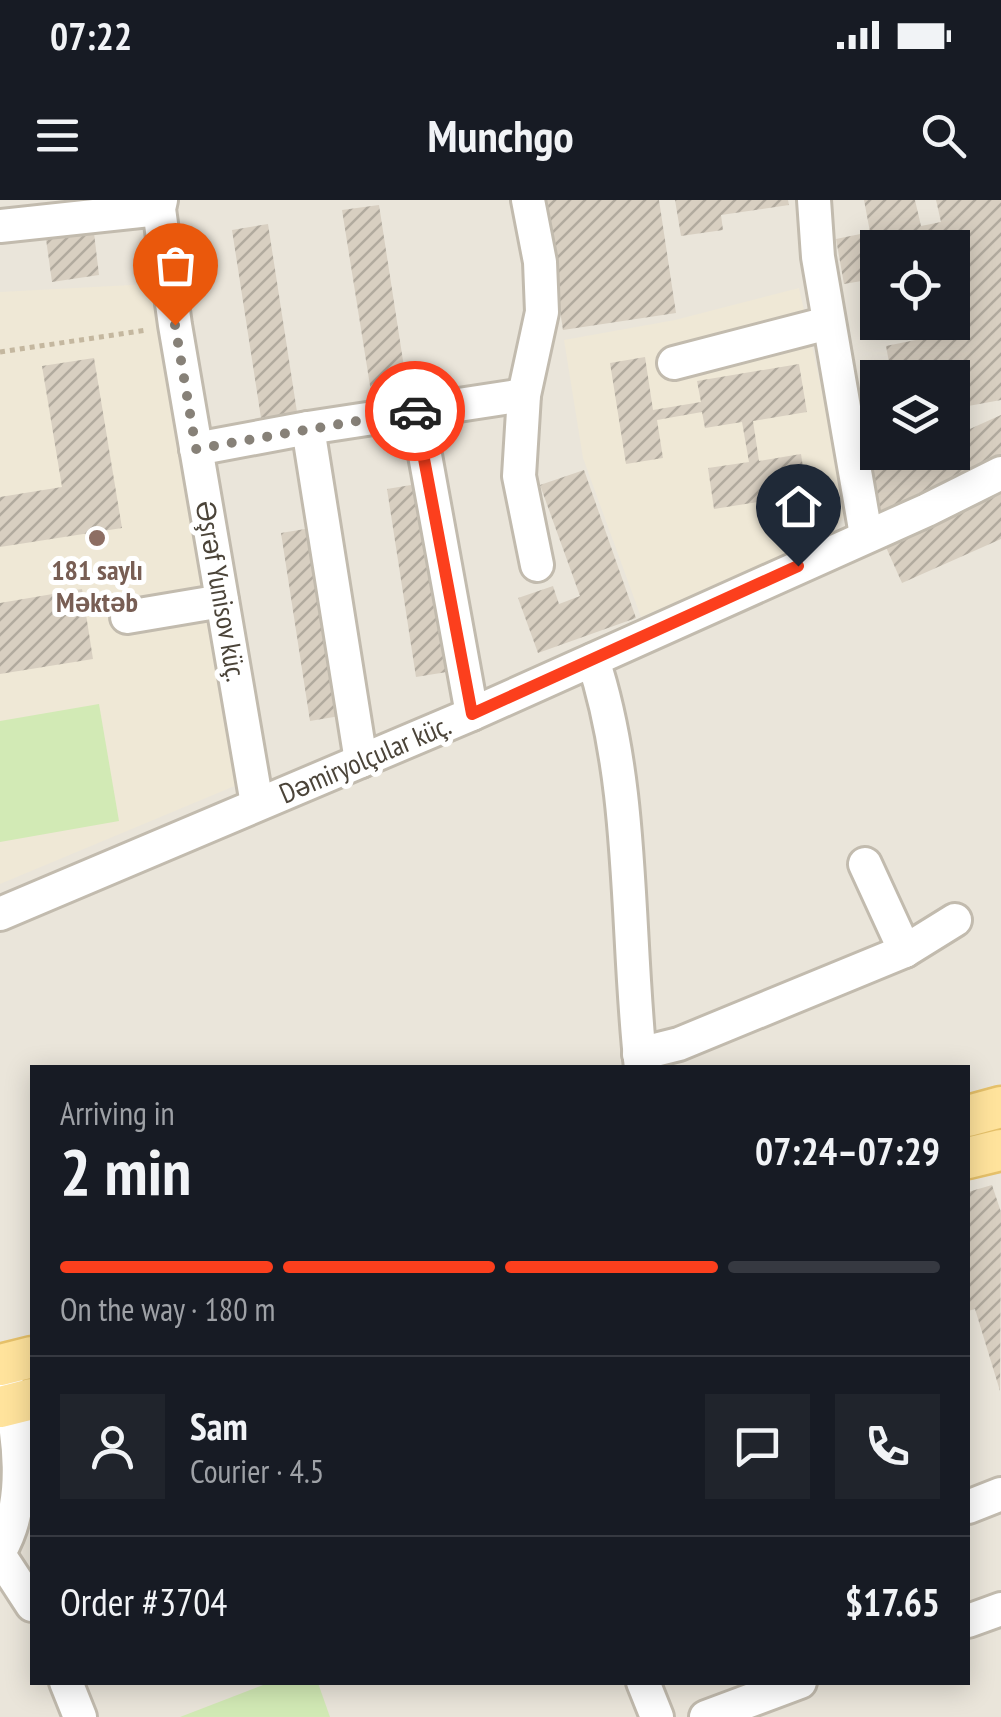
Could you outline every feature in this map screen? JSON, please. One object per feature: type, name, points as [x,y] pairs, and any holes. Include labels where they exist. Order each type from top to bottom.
[{"type":"main road","points":[[970,1115],[1001,1107]]},
{"type":"main road","points":[[970,1158],[1001,1150]]},
{"type":"street","points":[[528,200],[540,262],[542,312],[524,395],[518,476],[536,565]]},
{"type":"street","points":[[814,200],[828,323],[860,430]]},
{"type":"street","points":[[0,226],[160,204]]},
{"type":"street","name":"Əşrəf Yunisov küç.","points":[[160,204],[175,325],[257,804]]},
{"type":"street","points":[[674,362],[828,323]]},
{"type":"street","points":[[196,449],[524,395]]},
{"type":"street","points":[[417,410],[472,714]]},
{"type":"street","points":[[308,428],[361,761]]},
{"type":"street","points":[[865,470],[866,535]]},
{"type":"street","name":"Dəmiryolçular küç.","points":[[0,914],[472,714],[1001,473]]},
{"type":"street","points":[[126,617],[222,601]]},
{"type":"street","points":[[593,660],[605,696],[615,752],[640,1061],[905,952],[955,920]]},
{"type":"street","points":[[865,864],[905,952]]},
{"type":"street","points":[[12,1363],[18,1451],[12,1539],[30,1598]]},
{"type":"street","points":[[970,1506],[1001,1494]]},
{"type":"street","points":[[970,1620],[1001,1609]]},
{"type":"street","points":[[67,1685],[80,1717]]},
{"type":"street","points":[[644,1685],[657,1717]]},
{"type":"street","points":[[706,1717],[792,1685]]},
{"type":"path","points":[[0,352],[175,325]]},
{"type":"shaded area","points":[[0,200],[1001,200],[1001,1132],[990,1096],[970,1101],[970,1065],[30,1065],[30,1339],[0,1349]]},
{"type":"shaded area","name":"181 saylı Məktəb","points":[[150,284],[237,785],[0,884],[0,292]]},
{"type":"shaded area","points":[[799,288],[849,512],[825,538],[641,617],[583,458],[564,340],[675,320]]},
{"type":"shaded area","points":[[1001,1160],[1001,1717],[0,1717],[0,1426],[30,1418],[30,1685],[970,1685],[970,1168]]},
{"type":"green space","points":[[99,704],[119,821],[0,842],[0,721]]},
{"type":"green space","points":[[263,1685],[319,1685],[330,1717],[180,1717]]},
{"type":"building","points":[[543,200],[659,200],[676,313],[563,330]]},
{"type":"building","points":[[675,200],[788,200],[789,205],[721,215],[723,230],[681,236]]},
{"type":"building","points":[[864,200],[915,200],[921,226],[941,222],[936,200],[1001,200],[1001,400],[970,406],[970,360],[889,360],[886,346],[916,340],[970,340],[970,230],[870,230]]},
{"type":"building","points":[[379,205],[408,393],[372,398],[342,210]]},
{"type":"building","points":[[268,224],[297,412],[261,418],[232,230]]},
{"type":"building","points":[[94,233],[99,275],[52,282],[46,239]]},
{"type":"building","points":[[860,234],[860,281],[844,284],[836,239]]},
{"type":"building","points":[[645,357],[653,410],[701,402],[697,381],[799,364],[807,412],[753,421],[759,461],[801,454],[807,494],[714,509],[708,468],[749,462],[742,422],[705,428],[702,412],[657,420],[663,458],[626,464],[610,363]]},
{"type":"building","points":[[94,358],[122,528],[0,547],[0,497],[62,487],[42,366]]},
{"type":"building","points":[[1001,415],[1001,455],[970,470],[970,429]]},
{"type":"building","points":[[584,470],[636,618],[538,653],[518,598],[553,586],[559,604],[580,596],[540,485]]},
{"type":"building","points":[[866,470],[969,470],[875,514]]},
{"type":"building","points":[[423,483],[453,671],[416,677],[387,489]]},
{"type":"building","points":[[1001,494],[1001,539],[902,583],[885,545]]},
{"type":"building","points":[[317,527],[346,715],[310,721],[281,533]]},
{"type":"building","points":[[82,589],[93,659],[0,674],[0,603]]},
{"type":"building","points":[[992,1185],[1001,1212],[1000,1391],[975,1309],[970,1310],[970,1191]]},
{"type":"way so far","points":[[175,325],[196,449],[415,411]]},
{"type":"place","name":"181 saylı Məktəb","points":[[97,538]]},
{"type":"route","points":[[415,411],[472,714],[798,566]]}]
